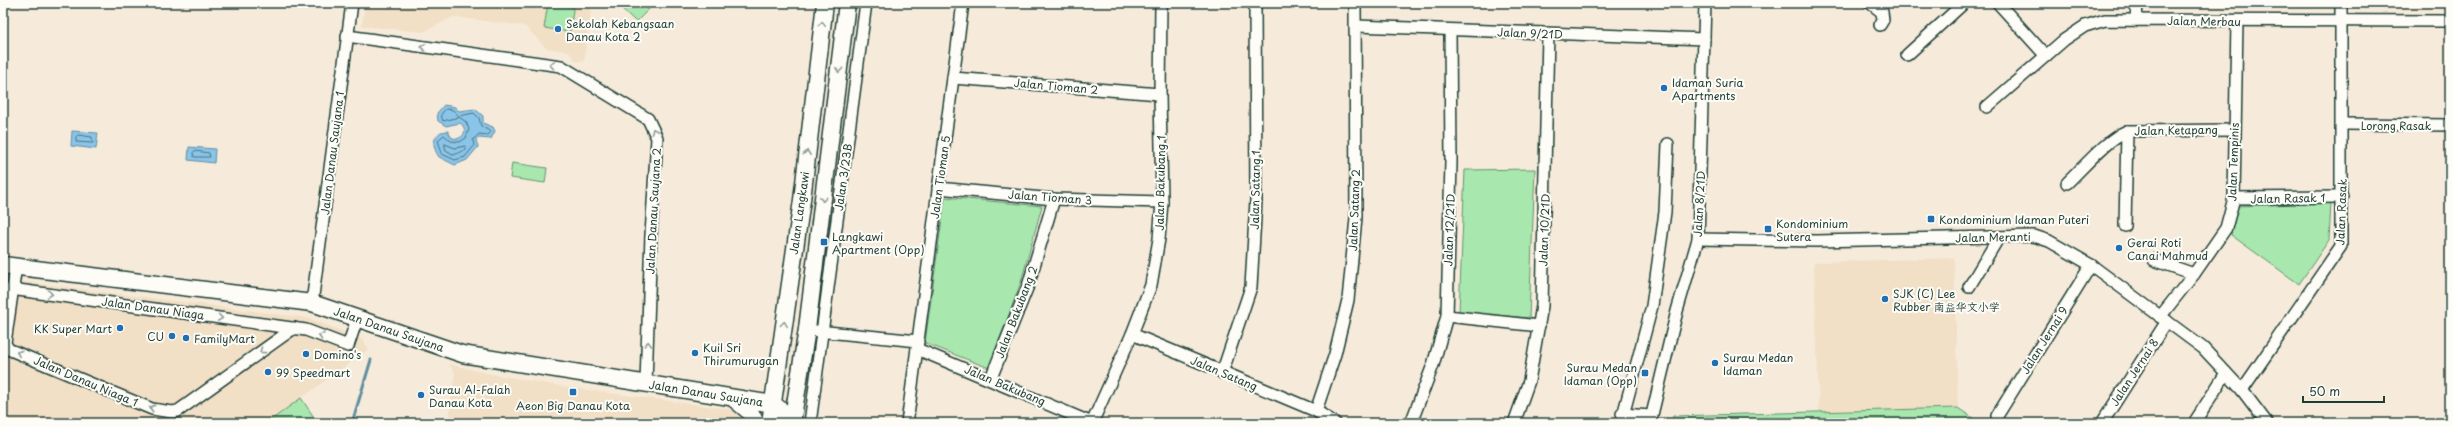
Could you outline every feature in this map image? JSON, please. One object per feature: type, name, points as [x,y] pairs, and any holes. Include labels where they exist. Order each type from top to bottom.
[{"type":"street","name":"Jalan Danau Saujana 1","points":[[312,303],[352,3]]},
{"type":"street","name":"Jalan Langkawi","points":[[770,423],[802,200],[825,3]]},
{"type":"street","name":"Jalan Langkawi","points":[[792,423],[807,329],[847,3]]},
{"type":"street","name":"Jalan 3/23B","points":[[810,423],[866,3]]},
{"type":"street","name":"Jalan Tioman 5","points":[[907,423],[963,3]]},
{"type":"street","name":"Jalan Bakubang 1","points":[[1092,423],[1132,334],[1151,285],[1159,239],[1162,202],[1160,94],[1161,3]]},
{"type":"street","name":"Jalan Satang 1","points":[[1222,373],[1251,287],[1256,200],[1255,3]]},
{"type":"street","name":"Jalan Satang 2","points":[[1316,411],[1335,354],[1348,300],[1356,218],[1355,3]]},
{"type":"street","name":"Jalan 8/21D","points":[[1650,420],[1677,311],[1698,239],[1705,3]]},
{"type":"street","points":[[1870,3],[1882,12],[1883,20],[1880,25]]},
{"type":"street","points":[[1906,55],[1964,3]]},
{"type":"street","points":[[1998,3],[2046,56]]},
{"type":"street","points":[[2136,3],[2136,20]]},
{"type":"street","name":"Jalan Rasak","points":[[2242,390],[2341,246],[2341,3]]},
{"type":"street","name":"Jalan Merbau","points":[[1987,107],[2064,40],[2086,26],[2105,20],[2450,21]]},
{"type":"street","name":"Jalan Tempinis","points":[[2164,319],[2226,228],[2234,198],[2237,21]]},
{"type":"street","name":"Jalan 9/21D","points":[[1356,26],[1704,39]]},
{"type":"street","name":"Jalan 12/21D","points":[[1411,423],[1434,365],[1446,316],[1451,162],[1450,30]]},
{"type":"street","name":"Jalan 10/21D","points":[[1514,423],[1529,381],[1539,326],[1543,290],[1548,34]]},
{"type":"street","name":"Jalan Danau Saujana 2","points":[[347,36],[561,66],[648,119],[657,138],[651,234],[646,383]]},
{"type":"street","name":"Jalan Tioman 2","points":[[953,78],[1160,94]]},
{"type":"street","name":"Lorong Rasak","points":[[2342,124],[2450,125]]},
{"type":"street","name":"Jalan Ketapang","points":[[2067,183],[2109,144],[2127,131],[2234,130]]},
{"type":"street","points":[[2125,226],[2127,131]]},
{"type":"street","points":[[1650,420],[1621,418],[1652,306],[1665,212],[1668,144]]},
{"type":"street","name":"Jalan Tioman 3","points":[[938,188],[1054,199],[1162,202]]},
{"type":"street","name":"Jalan Rasak 1","points":[[2234,198],[2342,197]]},
{"type":"street","name":"Jalan Bakubang 2","points":[[991,378],[1028,286],[1054,199]]},
{"type":"street","name":"Jalan Meranti","points":[[1698,239],[1817,241],[2034,236],[2042,238],[2091,265],[2203,348],[2242,390],[2267,423]]},
{"type":"street","points":[[1969,287],[1999,237]]},
{"type":"street","points":[[2154,260],[2194,274]]},
{"type":"street","name":"Jalan Danau Saujana","points":[[10,265],[312,303],[462,354],[773,404]]},
{"type":"street","name":"Jalan Danau Niaga 1","points":[[10,265],[12,288],[5,343],[8,349],[152,409],[172,412],[178,411],[294,328]]},
{"type":"street","name":"Jalan Jernai 9","points":[[1997,416],[2091,265]]},
{"type":"street","name":"Jalan Danau Niaga","points":[[12,288],[306,330],[348,346],[357,318]]},
{"type":"street","points":[[1446,316],[1539,326]]},
{"type":"street","name":"Jalan Jernai 8","points":[[2102,423],[2164,319]]},
{"type":"street","name":"Jalan Bakubang","points":[[807,329],[917,345],[1092,423]]},
{"type":"street","name":"Jalan Satang","points":[[1132,334],[1222,373],[1316,411],[1335,423]]},
{"type":"street","points":[[2194,423],[2226,373]]},
{"type":"street","points":[[792,423],[781,410],[773,404],[798,386]]},
{"type":"street","points":[[732,397],[751,413],[756,423]]},
{"type":"shaded area","name":"Sekolah Kebangsaan Danau Kota 2","points":[[365,3],[592,3],[584,61],[576,61],[568,51],[546,48],[525,26],[453,17],[423,32],[362,26]]},
{"type":"shaded area","name":"SJK (C) Lee Rubber 南益华文小学","points":[[1954,258],[1958,408],[1819,412],[1814,262]]},
{"type":"shaded area","points":[[3,279],[308,318],[362,339],[369,349],[267,423],[3,423]]},
{"type":"shaded area","points":[[449,364],[486,373],[565,387],[736,410],[745,423],[448,423],[455,373]]},
{"type":"green space","points":[[548,3],[574,3],[570,32],[544,28]]},
{"type":"green space","points":[[616,3],[655,3],[636,22]]},
{"type":"green space","points":[[512,163],[547,168],[545,183],[510,178]]},
{"type":"green space","points":[[1535,169],[1529,318],[1459,312],[1465,170]]},
{"type":"green space","points":[[945,197],[1042,206],[1021,282],[989,368],[925,343]]},
{"type":"green space","points":[[2331,203],[2329,240],[2299,284],[2231,235],[2238,206]]},
{"type":"green space","points":[[301,398],[318,423],[267,423]]},
{"type":"green space","points":[[1958,408],[1980,423],[1672,423],[1673,416]]},
{"type":"water","points":[[444,105],[455,107],[459,111],[475,109],[483,116],[483,123],[493,127],[495,131],[491,139],[479,138],[476,140],[478,147],[467,160],[455,165],[439,157],[434,147],[434,141],[441,132],[448,131],[451,137],[456,139],[464,134],[464,127],[460,123],[446,126],[438,121],[437,113]]},
{"type":"water","points":[[72,131],[98,133],[96,149],[71,146]]},
{"type":"water","points":[[189,147],[215,149],[214,163],[188,160]]},
{"type":"waterway","points":[[352,423],[371,360]]},
{"type":"place","name":"Sekolah Kebangsaan Danau Kota 2","points":[[558,29]]},
{"type":"place","name":"Idaman Suria Apartments","points":[[1664,88]]},
{"type":"place","name":"Kondominium Idaman Puteri","points":[[1931,219]]},
{"type":"place","name":"Kondominium Sutera","points":[[1768,229]]},
{"type":"place","name":"Langkawi Apartment (Opp)","points":[[824,242]]},
{"type":"place","name":"Gerai Roti Canai Mahmud","points":[[2119,248]]},
{"type":"place","name":"SJK (C) Lee Rubber 南益华文小学","points":[[1885,299]]},
{"type":"place","name":"KK Super Mart","points":[[120,328]]},
{"type":"place","name":"CU","points":[[172,336]]},
{"type":"place","name":"FamilyMart","points":[[186,338]]},
{"type":"place","name":"Kuil Sri Thirumurugan","points":[[695,353]]},
{"type":"place","name":"Domino's","points":[[306,354]]},
{"type":"place","name":"Surau Medan Idaman","points":[[1715,363]]},
{"type":"place","name":"99 Speedmart","points":[[268,372]]},
{"type":"place","name":"Surau Medan Idaman (Opp)","points":[[1645,373]]},
{"type":"place","name":"Aeon Big Danau Kota","points":[[573,392]]},
{"type":"place","name":"Surau Al-Falah Danau Kota","points":[[421,395]]}]
